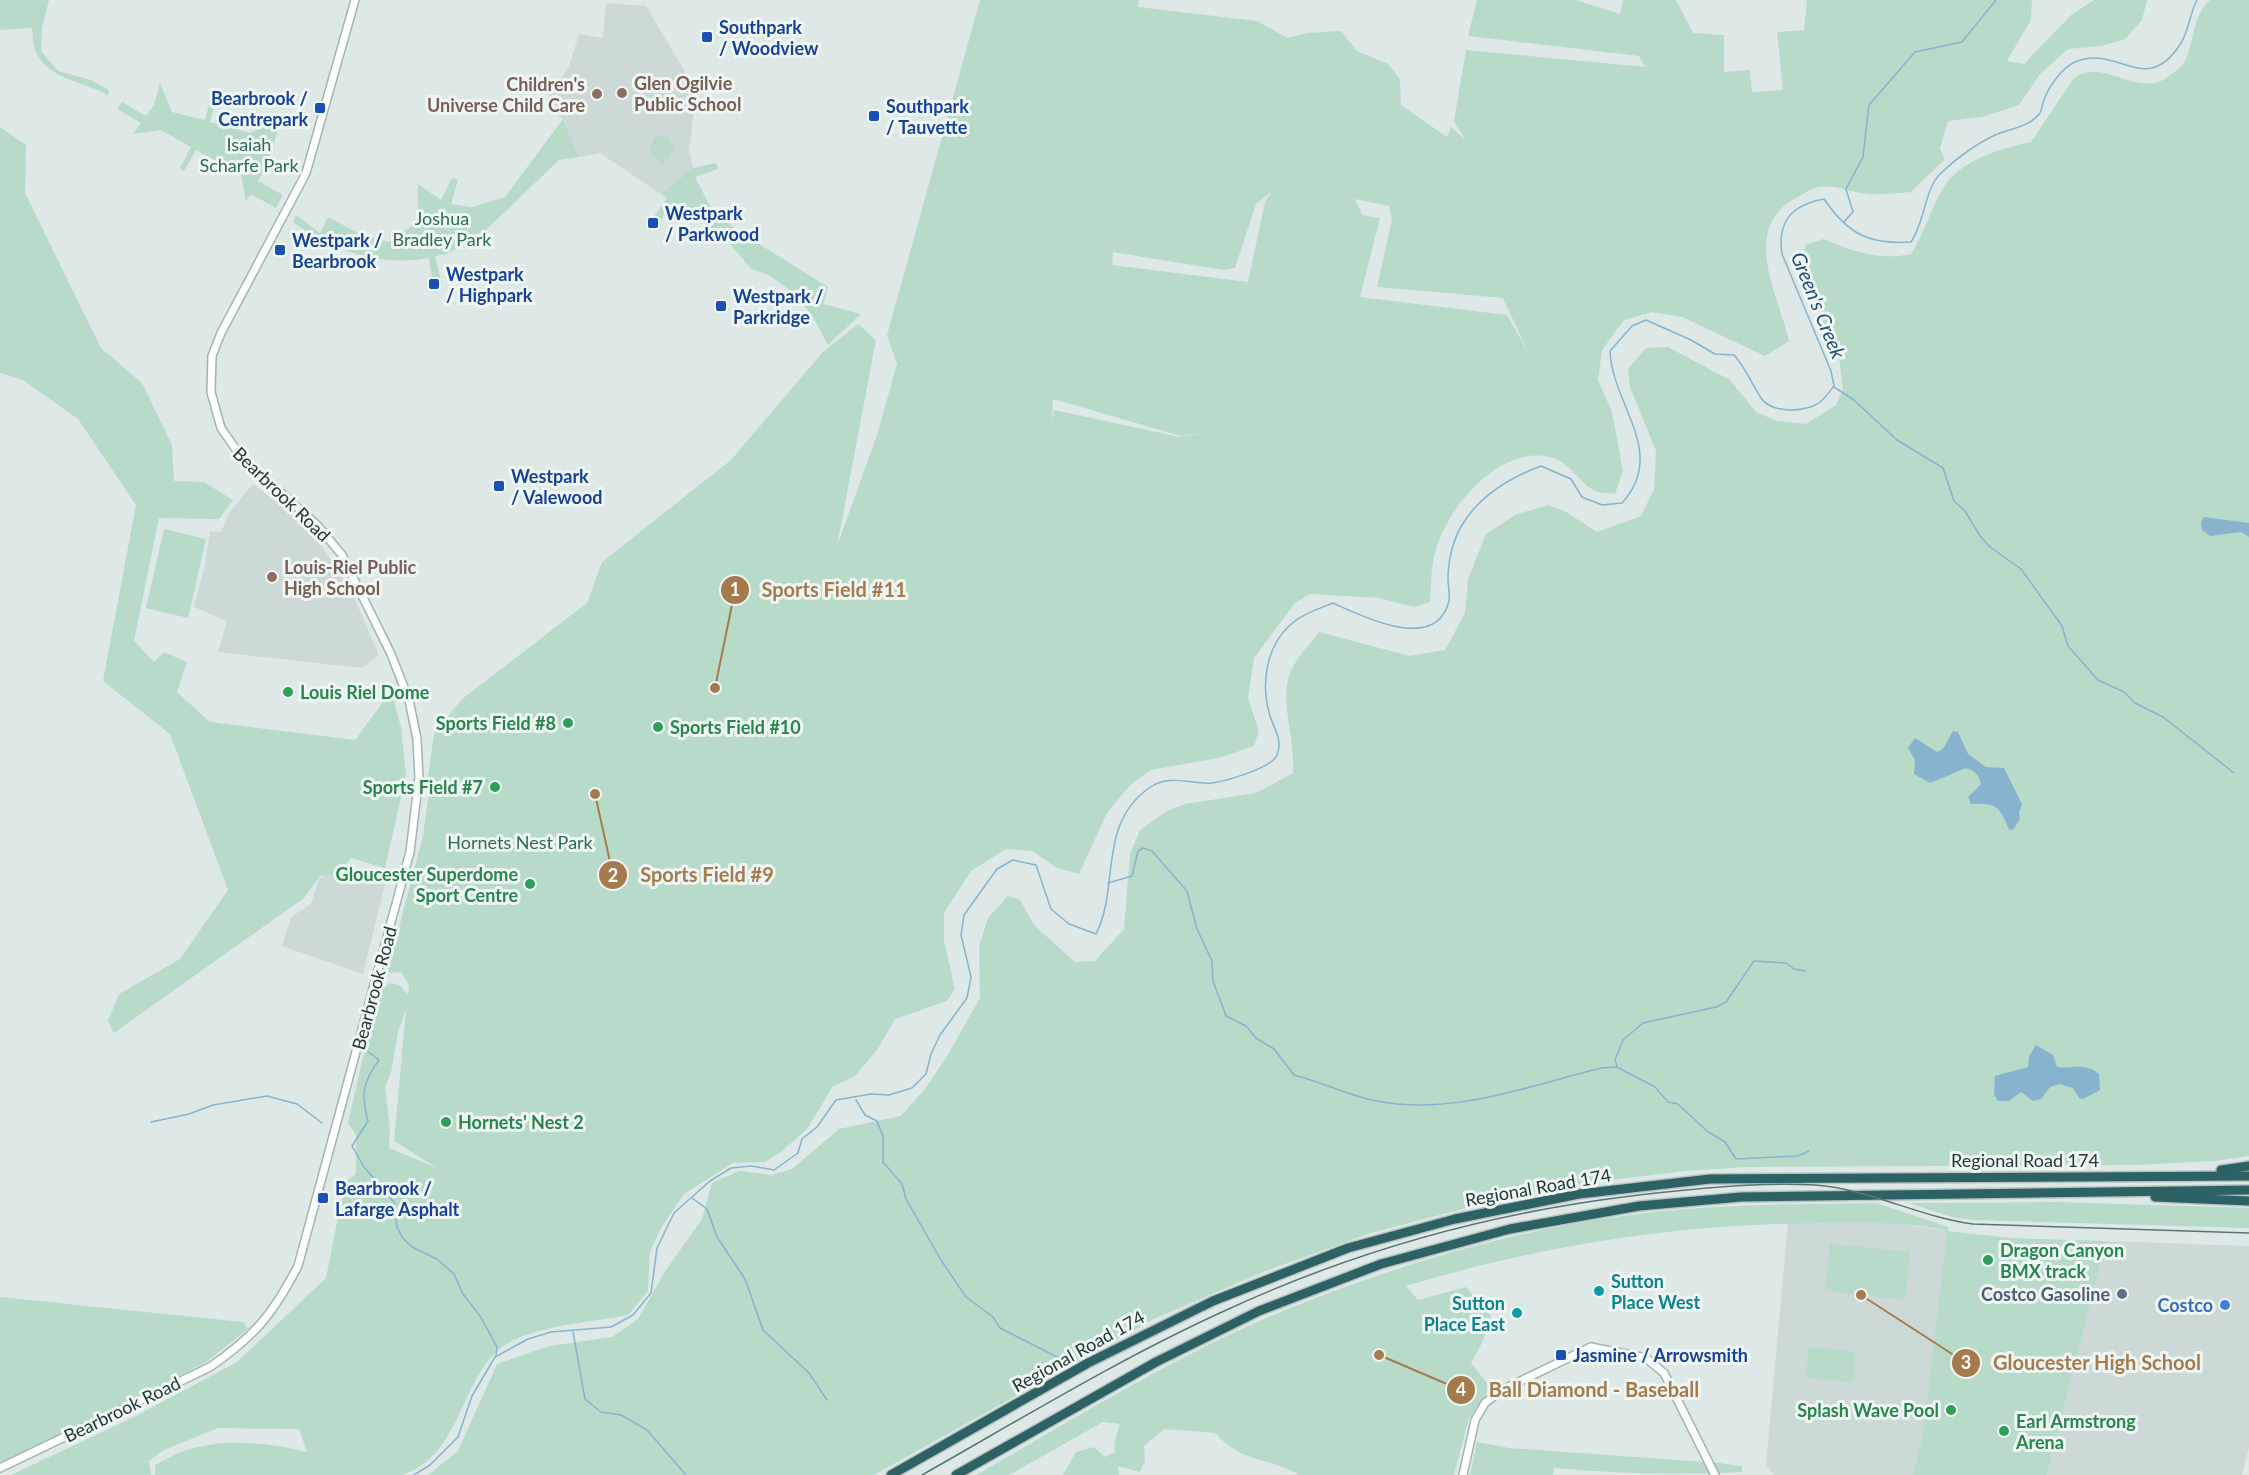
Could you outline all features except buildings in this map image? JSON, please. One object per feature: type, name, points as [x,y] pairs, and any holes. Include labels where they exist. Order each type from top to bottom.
[{"type":"highway","points":[[2084,1177],[2230,1170],[2249,1166]]},
{"type":"highway","name":"Regional Road 174","points":[[891,1475],[1088,1363],[1176,1318],[1298,1266],[1417,1228],[1579,1194],[1690,1181],[1805,1176],[2249,1176]]},
{"type":"highway","name":"Regional Road 174","points":[[956,1475],[1156,1362],[1259,1311],[1381,1264],[1499,1232],[1595,1212],[1724,1198],[2249,1190]]},
{"type":"highway","points":[[2087,1193],[2249,1201]]},
{"type":"street","name":"Bearbrook Road","points":[[0,1468],[210,1367],[239,1346],[274,1309],[298,1266],[410,852],[419,777],[417,739],[409,700],[392,654],[342,555],[317,525],[233,449],[221,428],[211,392],[213,351],[311,162],[355,0]]},
{"type":"street","points":[[1463,1475],[1470,1434],[1485,1403],[1502,1390],[1591,1347],[1627,1352],[1656,1364],[1664,1373],[1715,1475]]},
{"type":"shaded area","name":"Glen Ogilvie Public School","points":[[606,3],[646,6],[690,80],[694,108],[689,151],[693,168],[661,194],[600,153],[579,157],[563,119],[545,102],[569,67],[579,34],[603,38]]},
{"type":"shaded area","name":"Louis-Riel Public High School","points":[[253,484],[299,520],[321,545],[350,588],[379,655],[362,668],[218,652],[227,621],[194,607],[205,565],[210,531],[221,532],[229,513]]},
{"type":"shaded area","points":[[336,868],[386,880],[363,974],[282,946],[291,917],[311,904],[319,879]]},
{"type":"shaded area","points":[[1788,1223],[1898,1223],[1947,1231],[1923,1433],[1913,1475],[1774,1475],[1766,1465]]},
{"type":"shaded area","points":[[2106,1241],[2249,1246],[2249,1447],[2242,1475],[2047,1475]]},
{"type":"green space","points":[[0,0],[49,0],[42,28],[41,51],[58,71],[91,80],[110,91],[107,95],[49,69],[36,52],[32,28],[0,30]]},
{"type":"green space","name":"Hornets Nest Park","points":[[980,0],[1139,0],[1138,7],[1257,21],[1287,38],[1307,33],[1341,31],[1357,51],[1388,64],[1400,79],[1401,105],[1447,137],[1451,127],[1465,140],[1454,121],[1466,50],[1645,67],[1639,56],[1468,36],[1477,0],[1576,0],[1620,14],[1623,0],[1676,0],[1693,33],[1724,35],[1724,72],[1750,70],[1752,92],[1783,90],[1777,32],[1804,30],[1807,0],[2032,0],[2031,20],[2007,61],[2024,64],[2071,15],[2094,0],[2147,0],[2142,20],[2125,39],[2102,46],[2068,49],[2040,74],[2019,105],[1982,117],[1948,121],[1940,149],[1945,159],[1911,192],[1869,194],[1836,187],[1822,187],[1812,189],[1794,199],[1778,212],[1769,228],[1766,246],[1772,284],[1789,341],[1765,356],[1682,317],[1652,312],[1624,320],[1602,350],[1598,380],[1612,412],[1623,471],[1615,494],[1595,491],[1557,459],[1530,456],[1510,461],[1492,472],[1475,487],[1447,523],[1433,561],[1430,602],[1414,607],[1379,598],[1310,594],[1295,603],[1254,658],[1248,698],[1259,731],[1254,746],[1219,758],[1151,770],[1130,785],[1107,813],[1079,874],[1057,868],[1032,851],[1006,849],[971,871],[944,913],[944,941],[955,989],[947,1001],[895,1019],[877,1050],[854,1077],[833,1086],[807,1129],[781,1152],[765,1162],[733,1163],[684,1194],[661,1228],[650,1252],[648,1291],[628,1315],[538,1331],[520,1337],[494,1354],[472,1387],[446,1439],[435,1454],[421,1466],[402,1475],[155,1475],[155,1465],[181,1452],[204,1446],[249,1443],[307,1452],[299,1429],[218,1428],[164,1450],[149,1461],[151,1475],[11,1475],[136,1416],[237,1362],[326,1278],[345,1182],[356,1174],[356,1135],[348,1123],[377,995],[389,983],[399,985],[408,994],[409,985],[401,972],[387,973],[423,836],[429,791],[434,787],[428,777],[434,734],[462,699],[587,603],[602,562],[731,460],[822,353],[858,324],[876,340],[837,546],[877,435],[897,364],[887,335]],"holes":[[[1271,192],[1265,202],[1248,282],[1112,265],[1113,252],[1223,270],[1235,268],[1256,204]],[[1355,199],[1389,206],[1392,219],[1377,287],[1503,298],[1528,352],[1507,315],[1360,297],[1380,218],[1362,215]],[[1053,399],[1181,436],[1204,433],[1180,437],[1054,410],[1052,423]],[[406,1010],[394,1141],[437,1168],[389,1148],[390,1128],[385,1087],[391,1073],[398,1031]]]},
{"type":"green space","points":[[2210,0],[2249,0],[2249,1156],[2215,1161],[2137,1165],[1746,1167],[1685,1171],[1587,1183],[1505,1198],[1371,1233],[1263,1272],[1154,1319],[874,1475],[428,1475],[458,1451],[497,1364],[549,1346],[612,1337],[638,1319],[664,1273],[702,1219],[712,1183],[739,1171],[772,1175],[792,1169],[839,1129],[901,1116],[925,1089],[946,1058],[980,998],[979,947],[988,918],[1008,896],[1020,900],[1034,925],[1075,962],[1095,961],[1124,929],[1130,854],[1140,830],[1167,811],[1185,804],[1256,793],[1293,773],[1287,682],[1297,661],[1319,632],[1410,656],[1445,650],[1465,613],[1468,579],[1486,534],[1517,514],[1549,505],[1566,512],[1597,532],[1641,516],[1654,489],[1656,451],[1630,387],[1628,369],[1646,348],[1668,347],[1730,380],[1756,412],[1777,421],[1806,424],[1836,405],[1843,389],[1839,357],[1801,269],[1805,245],[1823,239],[1866,254],[1899,256],[1911,254],[1942,190],[1959,171],[1969,163],[1993,152],[2031,142],[2074,78],[2085,73],[2097,72],[2143,83],[2154,83],[2166,78],[2184,63],[2199,14]]},
{"type":"green space","name":"Isaiah Scharfe Park","points":[[160,83],[172,112],[205,120],[211,97],[216,98],[210,122],[250,133],[281,120],[269,160],[258,181],[283,195],[276,208],[251,194],[246,202],[241,174],[196,150],[184,171],[180,168],[191,147],[161,130],[133,134],[141,123],[117,109],[122,102],[146,116],[154,105]]},
{"type":"green space","name":"Joshua Bradley Park","points":[[563,119],[579,157],[559,160],[481,235],[446,254],[435,256],[441,281],[433,283],[429,258],[393,260],[357,254],[324,241],[293,222],[296,215],[320,233],[328,217],[362,235],[389,242],[417,222],[418,184],[441,200],[452,178],[458,180],[451,204],[472,207],[505,197]]},
{"type":"green space","points":[[0,127],[26,145],[25,193],[101,348],[142,383],[172,445],[174,481],[204,482],[233,500],[219,519],[159,518],[134,641],[154,662],[164,652],[187,662],[177,692],[210,722],[355,740],[391,691],[401,727],[406,775],[385,868],[351,858],[338,875],[320,876],[304,898],[114,1033],[108,1021],[119,994],[180,959],[228,890],[170,734],[103,681],[136,505],[78,419],[23,380],[0,373]]},
{"type":"green space","points":[[661,135],[667,136],[674,148],[662,164],[650,150],[654,138]]},
{"type":"green space","points":[[716,163],[718,169],[695,177],[710,206],[735,229],[828,287],[823,304],[861,314],[828,345],[812,315],[788,289],[770,276],[750,268],[724,236],[673,202],[659,222],[653,218],[667,198],[661,194],[693,168]]},
{"type":"green space","points":[[164,529],[206,539],[188,618],[146,608]]},
{"type":"green space","points":[[2058,1202],[2249,1208],[2249,1228],[1973,1220],[1952,1217],[1908,1203]]},
{"type":"green space","points":[[1877,1203],[1948,1227],[1948,1231],[2011,1238],[2106,1241],[2047,1475],[1913,1475],[1923,1433],[1947,1231],[1900,1224],[1852,1223],[1767,1224],[1611,1240],[1508,1259],[1406,1286],[1418,1300],[1466,1287],[1491,1316],[1482,1343],[1471,1363],[1491,1388],[1469,1418],[1454,1475],[1299,1475],[1235,1450],[1215,1433],[1164,1429],[1144,1446],[1145,1461],[1140,1472],[1118,1466],[1119,1475],[1063,1475],[1076,1452],[1094,1447],[1105,1457],[1115,1452],[1114,1444],[1120,1424],[1103,1422],[1009,1475],[976,1475],[1130,1386],[1249,1326],[1339,1289],[1440,1256],[1543,1230],[1647,1213],[1744,1206]]},
{"type":"green space","points":[[1830,1244],[1910,1252],[1905,1300],[1825,1291]]},
{"type":"green space","points":[[0,1297],[243,1322],[248,1329],[205,1363],[0,1465]]},
{"type":"green space","points":[[1809,1347],[1852,1351],[1855,1354],[1854,1379],[1849,1382],[1806,1378]]},
{"type":"green space","points":[[1477,1442],[1509,1448],[1719,1463],[1742,1466],[1742,1472],[1601,1472],[1554,1468],[1553,1475],[1470,1475]]},
{"type":"water","points":[[2204,517],[2249,523],[2249,537],[2241,532],[2210,536],[2202,530],[2201,522]]},
{"type":"water","points":[[1953,731],[1958,732],[1968,754],[1986,767],[2004,768],[2022,804],[2020,819],[2013,830],[2009,829],[1996,807],[1987,804],[1971,804],[1968,797],[1981,784],[1977,775],[1971,770],[1966,768],[1930,783],[1914,774],[1915,760],[1908,748],[1915,738],[1937,752],[1943,749]]},
{"type":"water","points":[[2036,1045],[2053,1055],[2057,1067],[2084,1067],[2094,1070],[2099,1074],[2100,1090],[2083,1099],[2079,1098],[2073,1088],[2060,1084],[2050,1087],[2041,1099],[2033,1101],[2021,1092],[2009,1101],[1998,1101],[1994,1094],[1995,1076],[2028,1067],[2029,1056]]},
{"type":"waterway","points":[[1844,222],[1853,212],[1846,189],[1863,157],[1869,105],[1915,52],[1962,42],[1996,0]]},
{"type":"waterway","name":"Green's Creek","points":[[414,1475],[430,1465],[458,1437],[472,1396],[495,1357],[528,1339],[551,1332],[611,1327],[633,1315],[651,1293],[657,1248],[674,1213],[710,1181],[731,1168],[752,1166],[774,1170],[798,1153],[802,1139],[817,1127],[836,1100],[871,1094],[889,1095],[912,1088],[926,1074],[931,1054],[940,1035],[967,998],[971,977],[961,935],[964,915],[997,869],[1013,860],[1036,865],[1051,909],[1069,924],[1096,934],[1107,897],[1116,838],[1122,820],[1133,803],[1149,788],[1165,781],[1219,782],[1267,765],[1277,755],[1279,745],[1267,704],[1267,668],[1281,635],[1293,622],[1333,603],[1362,616],[1397,627],[1429,626],[1441,617],[1449,601],[1448,571],[1452,551],[1456,537],[1469,514],[1496,489],[1541,466],[1571,479],[1582,497],[1602,505],[1622,503],[1635,484],[1640,465],[1639,447],[1613,371],[1610,351],[1632,326],[1646,320],[1691,340],[1715,354],[1734,355],[1761,398],[1773,407],[1799,410],[1815,405],[1825,398],[1834,386],[1831,371],[1782,254],[1782,232],[1789,216],[1803,205],[1824,199],[1842,221],[1861,235],[1883,241],[1911,242],[1916,234],[1928,196],[1942,172],[1988,139],[2025,125],[2036,118],[2041,112],[2043,102],[2053,83],[2065,68],[2075,62],[2090,58],[2104,59],[2143,69],[2156,67],[2168,59],[2184,38],[2197,0]]},
{"type":"waterway","points":[[1834,387],[1854,400],[1897,440],[1943,468],[1954,501],[1965,511],[1980,536],[1990,547],[2021,569],[2062,626],[2068,646],[2098,680],[2124,692],[2135,703],[2163,717],[2234,773]]},
{"type":"waterway","points":[[1108,883],[1132,876],[1138,851],[1143,848],[1152,851],[1187,891],[1197,929],[1212,961],[1213,981],[1226,1016],[1246,1026],[1256,1038],[1274,1049],[1294,1075],[1377,1101],[1405,1105],[1433,1105],[1490,1097],[1601,1068],[1617,1067],[1655,1087],[1668,1102],[1678,1104],[1707,1131],[1725,1142],[1736,1159],[1798,1156],[1809,1151]]},
{"type":"waterway","points":[[1617,1066],[1615,1060],[1623,1040],[1643,1023],[1716,1007],[1726,1002],[1754,961],[1786,963],[1794,969],[1805,971]]},
{"type":"waterway","points":[[366,1050],[379,1060],[369,1075],[364,1089],[368,1121],[352,1146],[364,1167],[394,1202],[397,1227],[402,1237],[412,1247],[437,1259],[454,1274],[463,1294],[480,1316],[497,1347],[496,1356]]},
{"type":"waterway","points":[[151,1122],[189,1114],[213,1105],[267,1096],[297,1104],[322,1123]]},
{"type":"waterway","points":[[856,1100],[865,1115],[877,1121],[883,1136],[883,1162],[902,1184],[906,1199],[941,1260],[966,1297],[993,1317],[1000,1328],[1071,1364]]},
{"type":"waterway","points":[[692,1198],[707,1209],[717,1237],[745,1279],[763,1330],[809,1373],[827,1400]]},
{"type":"waterway","points":[[573,1332],[585,1399],[601,1412],[621,1415],[647,1430],[686,1475]]},
{"type":"tram line","points":[[922,1475],[1146,1349],[1271,1290],[1371,1253],[1422,1238],[1474,1224],[1578,1203],[1746,1185],[1815,1185],[1855,1192],[1933,1216],[1973,1224],[2249,1233]]},
{"type":"place","name":"Southpark / Woodview","points":[[707,37]]},
{"type":"place","name":"Glen Ogilvie Public School","points":[[622,93]]},
{"type":"place","name":"Children's Universe Child Care","points":[[597,94]]},
{"type":"place","name":"Bearbrook / Centrepark","points":[[320,108]]},
{"type":"place","name":"Southpark / Tauvette","points":[[874,116]]},
{"type":"place","name":"Westpark / Parkwood","points":[[653,223]]},
{"type":"place","name":"Westpark / Bearbrook","points":[[280,250]]},
{"type":"place","name":"Westpark / Highpark","points":[[434,284]]},
{"type":"place","name":"Westpark / Parkridge","points":[[721,306]]},
{"type":"place","name":"Westpark / Valewood","points":[[499,486]]},
{"type":"place","name":"Louis-Riel Public High School","points":[[272,577]]},
{"type":"place","name":"Sports Field #11","points":[[715,688]]},
{"type":"place","name":"Louis Riel Dome","points":[[288,692]]},
{"type":"place","name":"Sports Field #8","points":[[568,723]]},
{"type":"place","name":"Sports Field #10","points":[[658,727]]},
{"type":"place","name":"Sports Field #7","points":[[495,787]]},
{"type":"place","name":"Sports Field #9","points":[[595,794]]},
{"type":"place","name":"Gloucester Superdome Sport Centre","points":[[530,884]]},
{"type":"place","name":"Hornets' Nest 2","points":[[446,1122]]},
{"type":"place","name":"Bearbrook / Lafarge Asphalt","points":[[323,1198]]},
{"type":"place","name":"Dragon Canyon BMX track","points":[[1988,1260]]},
{"type":"place","name":"Sutton Place West","points":[[1599,1291]]},
{"type":"place","name":"Costco Gasoline","points":[[2122,1294]]},
{"type":"place","name":"Gloucester High School","points":[[1861,1295]]},
{"type":"place","name":"Costco","points":[[2225,1305]]},
{"type":"place","name":"Sutton Place East","points":[[1517,1313]]},
{"type":"place","name":"Ball Diamond - Baseball","points":[[1379,1355]]},
{"type":"place","name":"Jasmine / Arrowsmith","points":[[1561,1355]]},
{"type":"place","name":"Splash Wave Pool","points":[[1951,1410]]},
{"type":"place","name":"Earl Armstrong Arena","points":[[2004,1431]]}]
